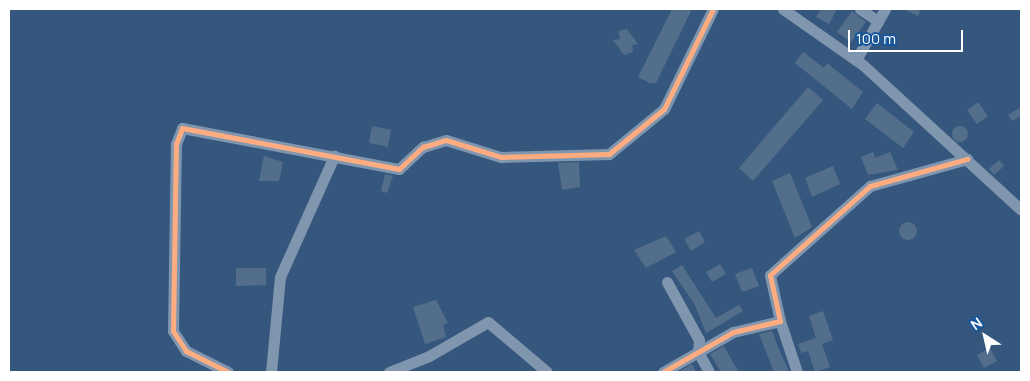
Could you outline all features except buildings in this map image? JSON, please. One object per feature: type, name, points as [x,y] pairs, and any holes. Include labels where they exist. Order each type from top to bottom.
[{"type":"street","points":[[228,372],[186,351],[173,331],[178,134],[188,126],[399,170],[423,147],[446,140],[501,157],[609,154],[664,109],[713,9]]},
{"type":"street","points":[[783,9],[856,60],[1021,210]]},
{"type":"street","points":[[860,9],[878,21]]},
{"type":"street","points":[[856,60],[884,9]]},
{"type":"street","points":[[272,372],[280,277],[334,156]]},
{"type":"street","points":[[797,372],[780,321],[770,276],[827,229],[850,202],[870,186],[967,159]]},
{"type":"street","points":[[666,282],[699,340],[698,352],[709,372]]},
{"type":"street","points":[[663,372],[733,332],[780,321]]},
{"type":"street","points":[[389,372],[429,356],[488,322],[547,372]]},
{"type":"cycle path","points":[[228,372],[186,351],[173,331],[176,144],[182,128],[399,169],[423,147],[446,140],[501,157],[609,154],[664,109],[713,9]]},
{"type":"cycle path","points":[[663,372],[733,332],[780,321],[770,275],[870,186],[967,159]]}]
